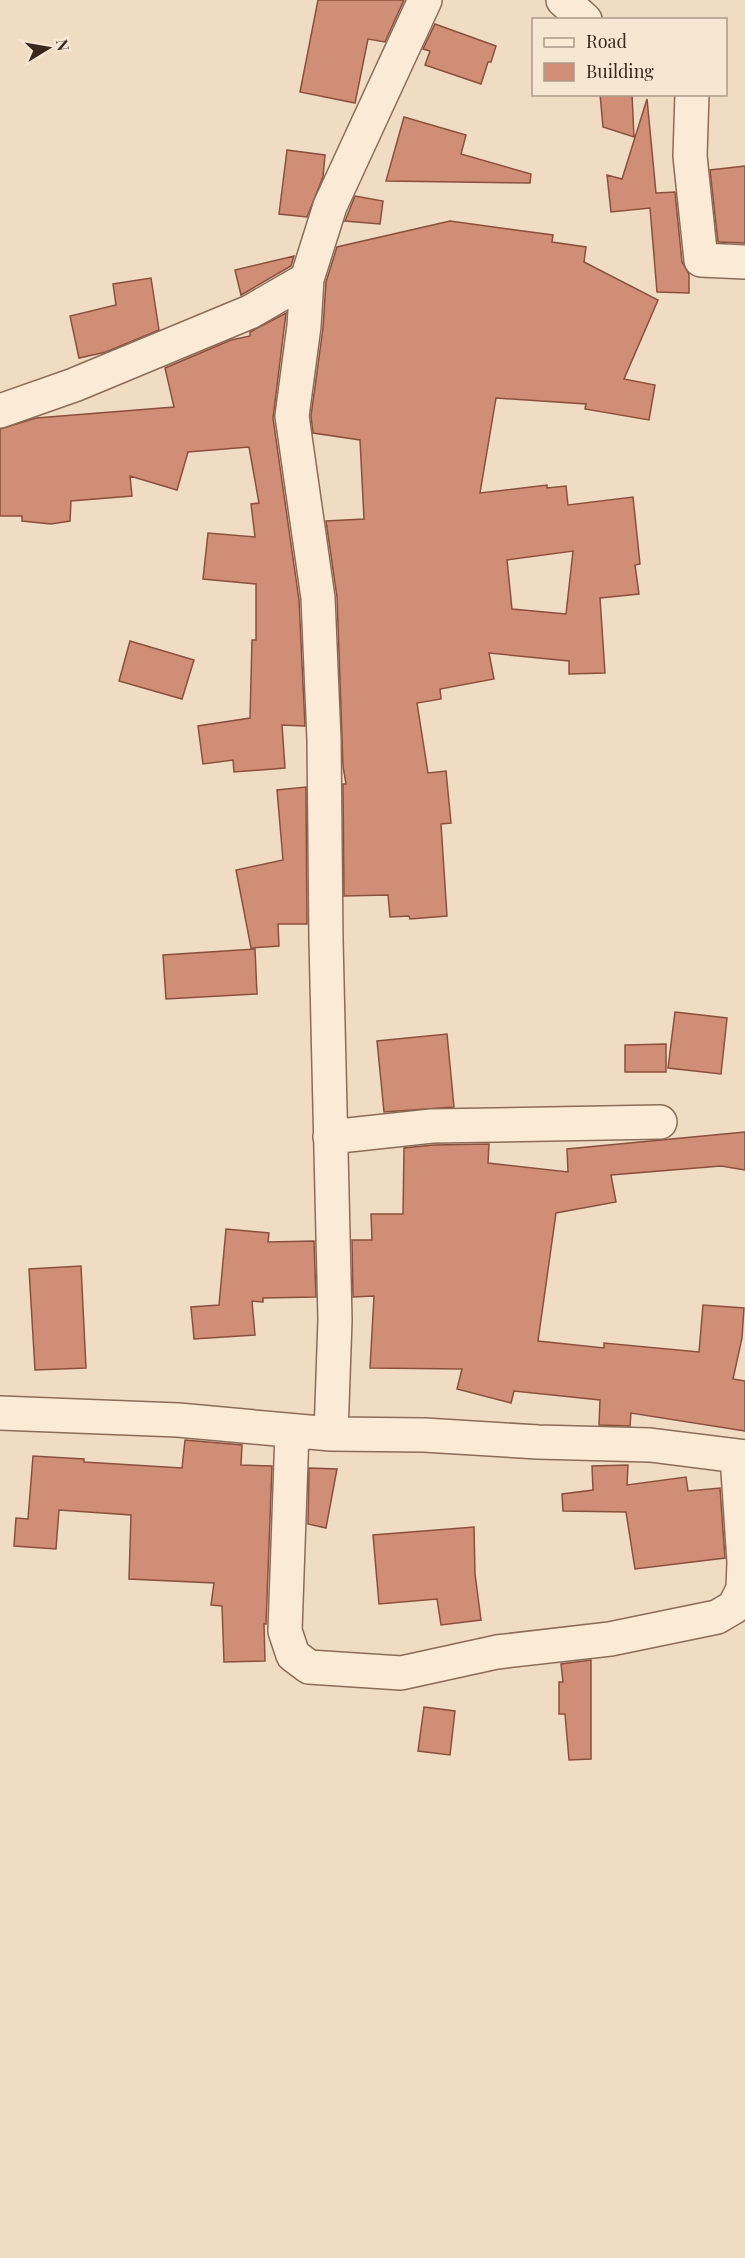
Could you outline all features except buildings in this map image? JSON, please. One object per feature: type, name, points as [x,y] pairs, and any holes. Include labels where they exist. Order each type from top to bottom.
[{"type":"street","points":[[331,1434],[335,1320],[334,1207],[330,1137],[324,740],[318,598],[292,416],[304,326],[307,279],[330,206],[425,0]]},
{"type":"street","points":[[563,0],[583,18]]},
{"type":"street","points":[[692,96],[690,156],[701,260],[745,262]]},
{"type":"street","points":[[0,411],[74,385],[250,312],[307,279]]},
{"type":"street","points":[[330,1137],[432,1126],[660,1122]]},
{"type":"street","points":[[0,1413],[178,1420],[331,1434],[424,1435],[538,1442],[650,1445],[741,1457],[743,1588],[734,1607],[717,1617],[610,1639],[497,1652],[401,1673],[309,1667],[293,1655],[285,1631],[292,1431]]}]
